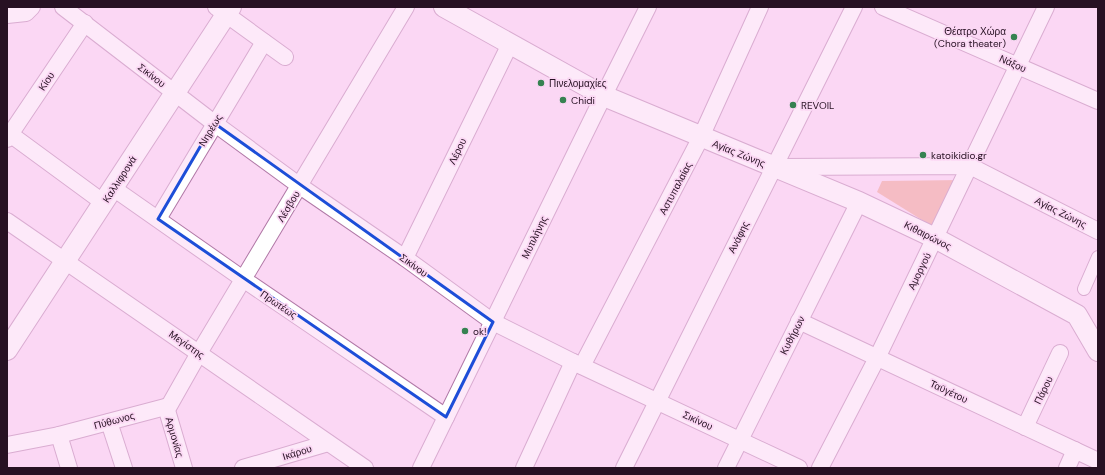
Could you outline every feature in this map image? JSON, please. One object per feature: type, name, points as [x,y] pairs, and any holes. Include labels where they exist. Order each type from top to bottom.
[{"type":"street","points":[[7,15],[26,13],[32,7]]},
{"type":"street","name":"Σικίνου","points":[[63,7],[214,123],[300,186],[405,258],[493,322],[657,402],[799,468]]},
{"type":"street","name":"Λέσβου","points":[[168,406],[406,7]]},
{"type":"street","name":"Αγίας Ζώνης","points":[[444,7],[604,96],[701,138],[774,167],[970,166],[1098,231]]},
{"type":"street","name":"Αστυπαλαίας","points":[[524,468],[578,364],[701,138],[760,7]]},
{"type":"street","name":"Ανάφης","points":[[624,468],[854,7]]},
{"type":"street","name":"Νάξου","points":[[883,7],[1098,100]]},
{"type":"street","name":"Αμοργού","points":[[820,468],[877,358],[1046,7]]},
{"type":"street","name":"Μυτιλήνης","points":[[421,468],[604,96],[645,8]]},
{"type":"street","points":[[224,10],[285,57]]},
{"type":"street","name":"Καλλιφρονά","points":[[7,350],[175,93],[224,10]]},
{"type":"street","name":"Κίου","points":[[8,137],[85,23]]},
{"type":"street","name":"Νηρέως","points":[[158,218],[264,42]]},
{"type":"street","name":"Λέρου","points":[[405,258],[510,44]]},
{"type":"street","name":"Πρωτέως","points":[[8,137],[109,195],[158,218],[243,280],[446,417]]},
{"type":"street","name":"Κιθαιρώνος","points":[[774,167],[859,202],[935,238],[1077,315],[1098,351]]},
{"type":"street","name":"Κυθήρων","points":[[726,468],[859,202]]},
{"type":"street","name":"Μεγίστης","points":[[7,221],[365,468]]},
{"type":"street","points":[[1084,289],[1098,257]]},
{"type":"street","name":"Ταϋγέτου","points":[[800,321],[1098,461]]},
{"type":"street","name":"Πάρου","points":[[1025,427],[1060,353]]},
{"type":"street","name":"Πύθωνος","points":[[7,445],[59,435],[168,406]]},
{"type":"street","name":"Αρμονίας","points":[[168,406],[184,468]]},
{"type":"street","points":[[108,422],[124,468]]},
{"type":"street","points":[[59,435],[69,468]]},
{"type":"street","name":"Ικάρου","points":[[243,468],[328,443]]},
{"type":"street","points":[[1067,468],[1076,450]]},
{"type":"highlighted area","points":[[214,123],[493,322],[446,417],[158,219]]},
{"type":"shaded area","points":[[962,180],[938,230],[877,192],[882,181]]},
{"type":"place","name":"Θέατρο Χώρα (Chora theater)","points":[[1014,37]]},
{"type":"place","name":"Πινελομαχίες","points":[[541,83]]},
{"type":"place","name":"Chidi","points":[[563,100]]},
{"type":"place","name":"REVOIL","points":[[793,105]]},
{"type":"place","name":"katoikidio.gr","points":[[923,155]]},
{"type":"place","name":"ok!","points":[[465,331]]}]
